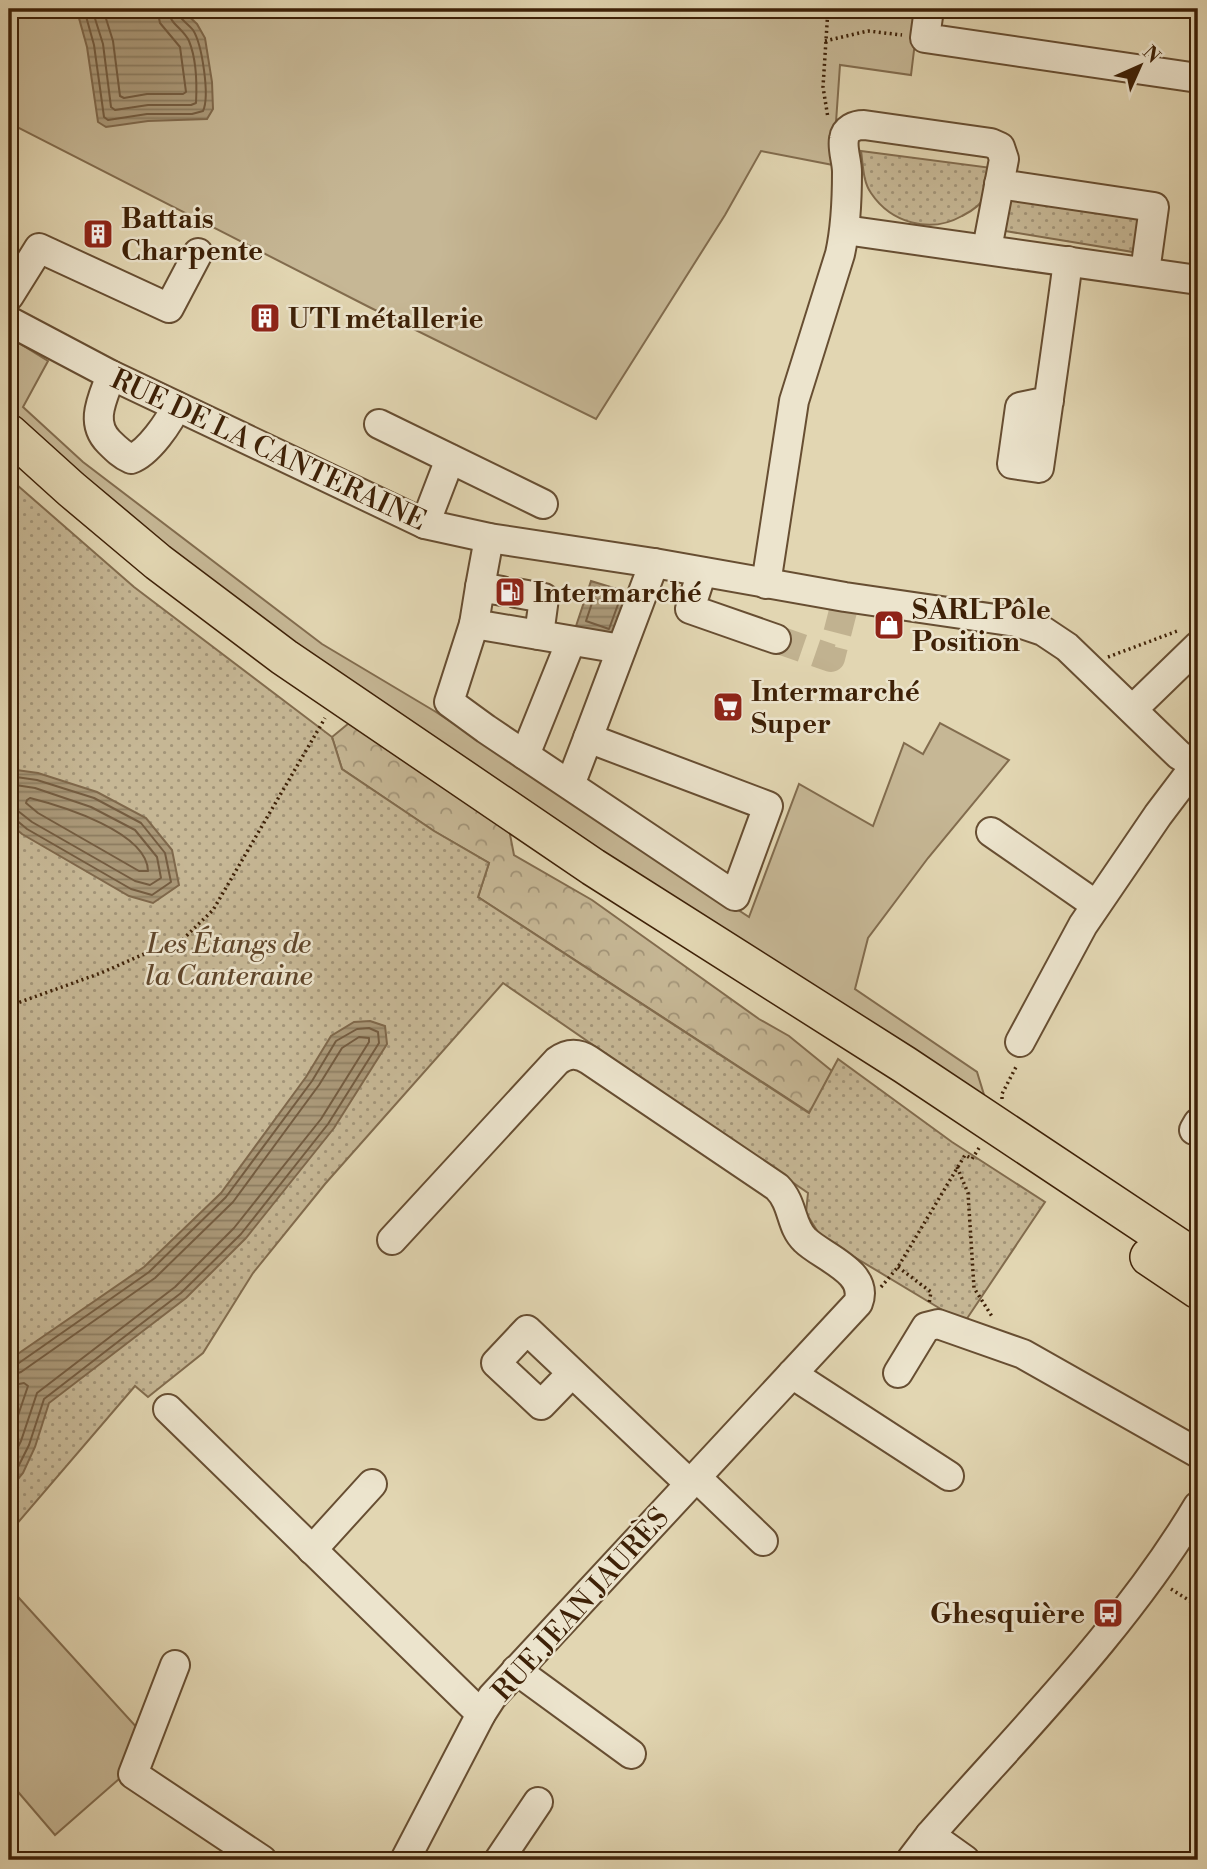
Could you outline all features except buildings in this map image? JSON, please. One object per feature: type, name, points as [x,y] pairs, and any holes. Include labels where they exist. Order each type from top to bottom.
[{"type":"main road","points":[[9,433],[158,562],[239,624],[338,695],[593,867],[978,1145],[1198,1290]]},
{"type":"main road","points":[[978,1145],[1198,1260]]},
{"type":"street","points":[[929,9],[925,38],[1198,78]]},
{"type":"street","points":[[766,584],[794,401],[845,230],[847,183],[844,138],[847,132],[857,125],[864,125],[996,144],[1003,152],[987,249]]},
{"type":"street","points":[[999,184],[1154,207],[1146,272]]},
{"type":"street","points":[[845,230],[1198,280]]},
{"type":"street","points":[[9,296],[39,248],[169,309],[198,253]]},
{"type":"street","points":[[1049,401],[1068,261]]},
{"type":"street","name":"RUE DE LA CANTERAINE","points":[[9,321],[111,375],[425,524],[489,538],[654,563],[766,584],[844,604],[995,618],[1031,627],[1053,636],[1091,669],[1179,755],[1197,766]]},
{"type":"street","points":[[111,375],[100,408],[98,424],[104,438],[124,456],[131,459],[141,453],[167,424],[176,406]]},
{"type":"street","points":[[379,424],[543,504]]},
{"type":"street","points":[[425,524],[450,459]]},
{"type":"street","points":[[489,538],[499,590],[474,624],[449,702],[735,896],[768,806],[589,738]]},
{"type":"street","points":[[570,785],[654,563]]},
{"type":"street","points":[[702,572],[691,609],[776,639]]},
{"type":"street","points":[[499,590],[544,598],[539,635]]},
{"type":"street","points":[[474,624],[621,649]]},
{"type":"street","points":[[525,755],[571,641]]},
{"type":"street","points":[[1133,709],[1194,645]]},
{"type":"street","points":[[1020,1042],[1096,905],[1197,766]]},
{"type":"street","points":[[991,832],[1096,905]]},
{"type":"street","points":[[392,1240],[557,1061],[565,1056],[576,1055],[589,1060],[777,1187],[790,1205],[804,1239],[854,1278],[860,1290],[858,1303]]},
{"type":"street","name":"RUE JEAN JAURÈS","points":[[405,1860],[481,1714],[516,1670],[858,1303]]},
{"type":"street","points":[[898,1373],[926,1327],[938,1324],[1023,1354],[1198,1453]]},
{"type":"street","points":[[572,1373],[763,1541]]},
{"type":"street","points":[[792,1374],[949,1476]]},
{"type":"street","points":[[168,1409],[481,1714]]},
{"type":"street","points":[[312,1550],[372,1483]]},
{"type":"street","points":[[911,1860],[1105,1637],[1152,1576],[1198,1506]]},
{"type":"street","points":[[175,1665],[133,1774],[262,1860]]},
{"type":"street","points":[[516,1670],[631,1754]]},
{"type":"street","points":[[499,1860],[538,1802]]},
{"type":"street","points":[[930,1835],[965,1860]]},
{"type":"path","points":[[828,9],[823,88],[829,120],[844,148]]},
{"type":"path","points":[[825,41],[868,31],[925,38]]},
{"type":"path","points":[[1091,669],[1100,660],[1194,645]]},
{"type":"path","points":[[9,1006],[101,973],[144,954],[176,946],[213,910],[338,695]]},
{"type":"path","points":[[858,1303],[876,1292],[898,1267],[978,1145],[1002,1115],[1002,1094],[1019,1061],[1020,1042]]},
{"type":"path","points":[[978,1145],[968,1193],[974,1288],[986,1308],[1023,1354]]},
{"type":"path","points":[[898,1267],[931,1292],[926,1327]]},
{"type":"path","points":[[1152,1576],[1198,1606]]},
{"type":"green space","points":[[9,9],[919,9],[911,75],[840,65],[833,165],[761,151],[725,215],[596,419],[369,307],[9,123]]},
{"type":"green space","points":[[861,151],[992,168],[988,189],[976,207],[950,221],[924,225],[912,223],[889,212],[868,189]]},
{"type":"green space","points":[[1011,191],[1140,213],[1133,252],[1005,231]]},
{"type":"green space","points":[[9,337],[48,361],[23,407],[83,462],[322,644],[436,712],[749,917],[799,784],[873,826],[904,743],[923,754],[940,723],[1009,760],[928,858],[868,938],[855,989],[977,1072],[985,1098],[454,760],[150,541],[38,443],[9,414]]},
{"type":"green space","name":"Les Étangs de la Canteraine","points":[[9,478],[134,587],[332,737],[342,769],[434,831],[489,863],[478,897],[809,1113],[838,1059],[952,1142],[1045,1202],[964,1323],[821,1237],[806,1213],[808,1193],[503,983],[325,1184],[253,1273],[203,1353],[148,1397],[135,1386],[9,1533]]},
{"type":"green space","points":[[354,719],[507,819],[514,855],[592,900],[759,1019],[789,1036],[832,1071],[810,1113],[478,897],[489,863],[434,831],[342,769],[332,737]]},
{"type":"green space","points":[[9,1587],[140,1731],[127,1772],[55,1835],[19,1793],[9,1801]]},
{"type":"water","points":[[181,9],[197,24],[205,38],[213,109],[207,119],[148,121],[106,127],[98,122],[87,47],[77,11]]},
{"type":"water","points":[[591,581],[630,593],[615,639],[576,626]]},
{"type":"water","points":[[9,769],[38,773],[97,792],[146,818],[172,850],[179,885],[153,903],[129,896],[22,834],[9,823]]},
{"type":"water","points":[[370,1021],[385,1026],[387,1044],[334,1128],[246,1238],[186,1298],[49,1403],[35,1447],[23,1473],[9,1490],[9,1360],[144,1267],[221,1193],[306,1077],[331,1036],[354,1022]]},
{"type":"tunnel","points":[[776,639],[831,658],[843,611]]},
{"type":"place","name":"Battais Charpente","points":[[98,234]]},
{"type":"place","name":"UTI métallerie","points":[[265,318]]},
{"type":"place","name":"Intermarché","points":[[510,592]]},
{"type":"place","name":"SARL Pôle Position","points":[[889,625]]},
{"type":"place","name":"Intermarché Super","points":[[728,707]]},
{"type":"place","name":"Ghesquière","points":[[1108,1613]]}]
